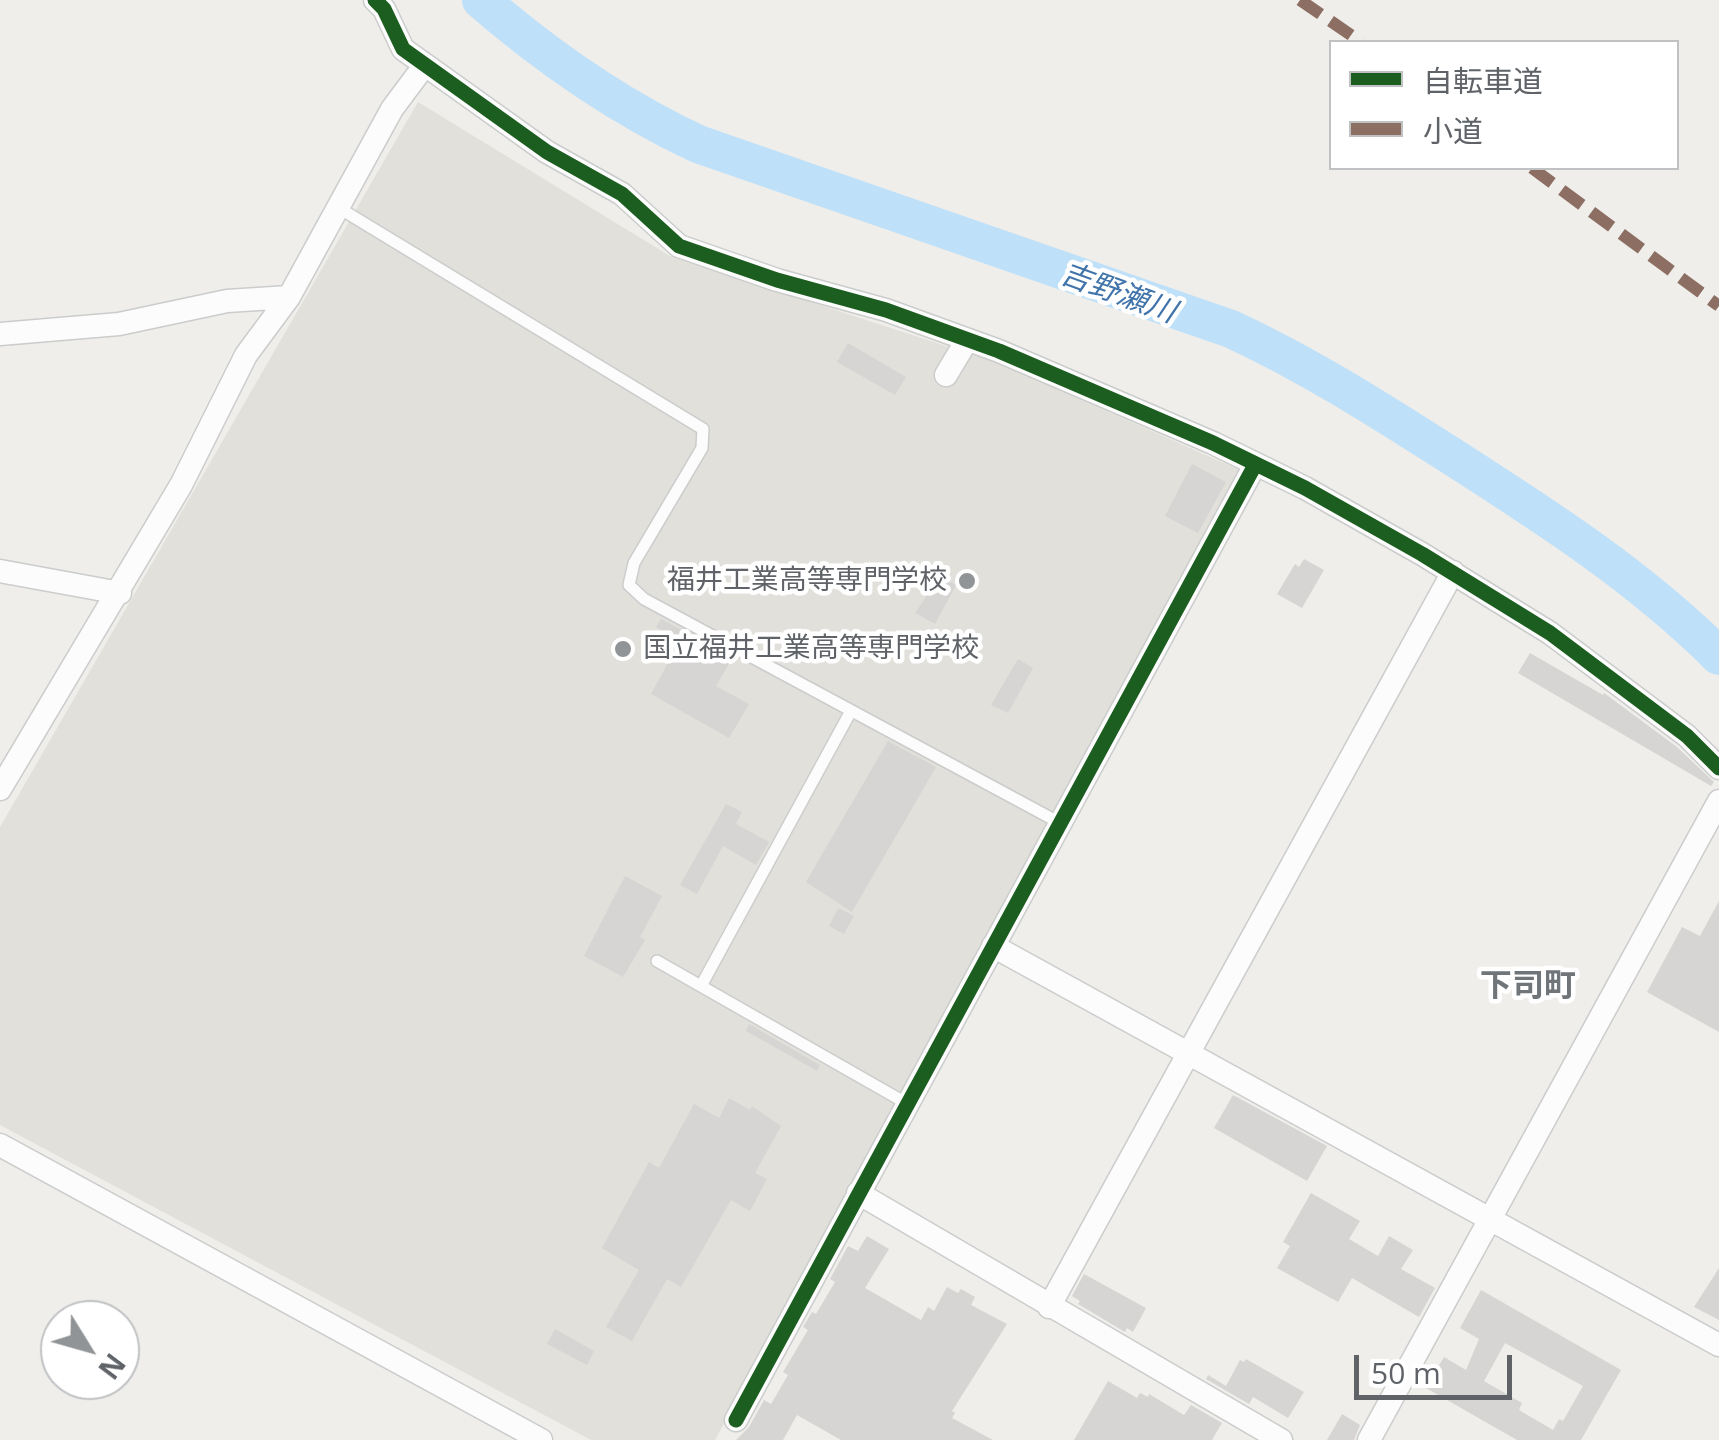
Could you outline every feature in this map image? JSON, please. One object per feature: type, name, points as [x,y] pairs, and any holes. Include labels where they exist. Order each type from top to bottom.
[{"type":"street","points":[[375,0],[384,9],[403,49],[424,66],[453,82],[547,152],[622,194],[679,246],[777,280],[886,310],[967,340],[1195,436],[1305,488],[1453,572],[1550,633],[1687,736],[1719,768]]},
{"type":"street","points":[[0,789],[181,486],[246,356],[289,297],[392,109],[424,66]]},
{"type":"street","points":[[0,334],[118,324],[228,302],[289,297]]},
{"type":"street","points":[[946,376],[967,340]]},
{"type":"street","points":[[736,1420],[1256,465]]},
{"type":"street","points":[[0,571],[120,593]]},
{"type":"street","points":[[1049,1307],[1453,572]]},
{"type":"street","points":[[1370,1440],[1719,801]]},
{"type":"street","points":[[993,946],[1719,1345]]},
{"type":"street","points":[[0,1145],[541,1440]]},
{"type":"street","points":[[858,1193],[1281,1440]]},
{"type":"lane","points":[[340,208],[702,429],[702,448],[634,562],[628,585],[644,599],[1060,823]]},
{"type":"lane","points":[[701,986],[852,711]]},
{"type":"lane","points":[[657,961],[906,1104]]},
{"type":"shaded area","name":"国立福井工業高等専門学校","points":[[418,102],[670,256],[995,362],[1240,470],[715,1440],[591,1440],[0,1125],[0,827]]},
{"type":"building","points":[[848,343],[906,377],[895,395],[837,362]]},
{"type":"building","points":[[1192,464],[1226,482],[1198,533],[1165,516]]},
{"type":"building","points":[[1304,559],[1324,570],[1302,608],[1277,594],[1295,564],[1299,567]]},
{"type":"building","points":[[940,576],[956,585],[935,624],[915,613]]},
{"type":"building","points":[[661,619],[733,657],[716,686],[749,704],[729,738],[651,694],[680,641],[656,627]]},
{"type":"building","points":[[1530,653],[1604,693],[1677,747],[1714,782],[1711,786],[1518,673]]},
{"type":"building","points":[[1018,659],[1033,668],[1008,713],[991,705]]},
{"type":"building","points":[[888,741],[936,767],[852,912],[806,882]]},
{"type":"building","points":[[726,804],[742,812],[736,824],[769,842],[756,865],[723,846],[697,894],[680,885]]},
{"type":"building","points":[[625,876],[662,896],[640,937],[645,940],[623,977],[584,956]]},
{"type":"building","points":[[1719,901],[1719,1032],[1647,992],[1682,927],[1700,936]]},
{"type":"building","points":[[838,908],[854,916],[844,934],[829,926]]},
{"type":"building","points":[[749,1024],[820,1065],[817,1071],[746,1031]]},
{"type":"building","points":[[1233,1095],[1327,1146],[1307,1181],[1214,1128]]},
{"type":"building","points":[[729,1098],[750,1110],[752,1106],[781,1126],[755,1173],[767,1179],[750,1211],[731,1200],[681,1287],[667,1279],[632,1341],[606,1327],[639,1270],[602,1248],[649,1162],[659,1168],[694,1104],[719,1118]]},
{"type":"building","points":[[1311,1193],[1360,1221],[1349,1239],[1378,1256],[1389,1236],[1413,1250],[1401,1269],[1435,1288],[1419,1317],[1352,1278],[1338,1302],[1277,1268],[1290,1246],[1283,1242]]},
{"type":"building","points":[[867,1236],[889,1249],[865,1288],[921,1320],[928,1307],[934,1311],[947,1287],[958,1293],[961,1289],[975,1297],[971,1305],[1007,1324],[952,1411],[952,1418],[993,1440],[841,1440],[797,1415],[783,1440],[736,1440],[749,1427],[764,1400],[771,1404],[788,1375],[783,1372],[808,1330],[803,1327],[812,1312],[816,1314],[835,1282],[830,1279],[848,1246],[858,1251]]},
{"type":"building","points":[[1719,1268],[1719,1320],[1694,1307]]},
{"type":"building","points":[[1084,1274],[1146,1308],[1133,1332],[1127,1328],[1125,1332],[1078,1304],[1080,1301],[1072,1296]]},
{"type":"building","points":[[1481,1290],[1621,1370],[1581,1440],[1517,1440],[1426,1388],[1444,1357],[1466,1370],[1479,1339],[1460,1328]],"holes":[[[1505,1343],[1583,1386],[1563,1421],[1559,1419],[1553,1430],[1519,1410],[1522,1403],[1484,1381]]]},
{"type":"building","points":[[555,1329],[594,1351],[587,1365],[547,1344]]},
{"type":"building","points":[[1246,1359],[1304,1392],[1288,1418],[1253,1397],[1249,1404],[1206,1379],[1208,1375],[1226,1386],[1240,1360]]},
{"type":"building","points":[[1108,1381],[1137,1398],[1140,1393],[1148,1397],[1149,1394],[1184,1415],[1191,1405],[1222,1423],[1212,1440],[1074,1440]]},
{"type":"building","points":[[1342,1414],[1360,1425],[1354,1440],[1327,1440]]},
{"type":"waterway","name":"吉野瀬川","points":[[481,0],[585,80],[698,144],[1231,329],[1290,358],[1401,424],[1559,527],[1626,575],[1719,656]]},
{"type":"marked path","points":[[1300,0],[1358,40]]},
{"type":"marked path","points":[[1535,170],[1719,306]]},
{"type":"cycle path","points":[[375,0],[384,9],[403,49],[547,152],[622,194],[679,246],[777,280],[886,310],[999,351],[1213,443],[1305,488],[1550,633],[1687,736],[1719,768]]},
{"type":"cycle path","points":[[736,1420],[1255,465]]},
{"type":"place","name":"福井工業高等専門学校","points":[[967,581]]},
{"type":"place","name":"国立福井工業高等専門学校","points":[[623,649]]},
{"type":"district","name":"下司町","points":[[1528,987]]}]
